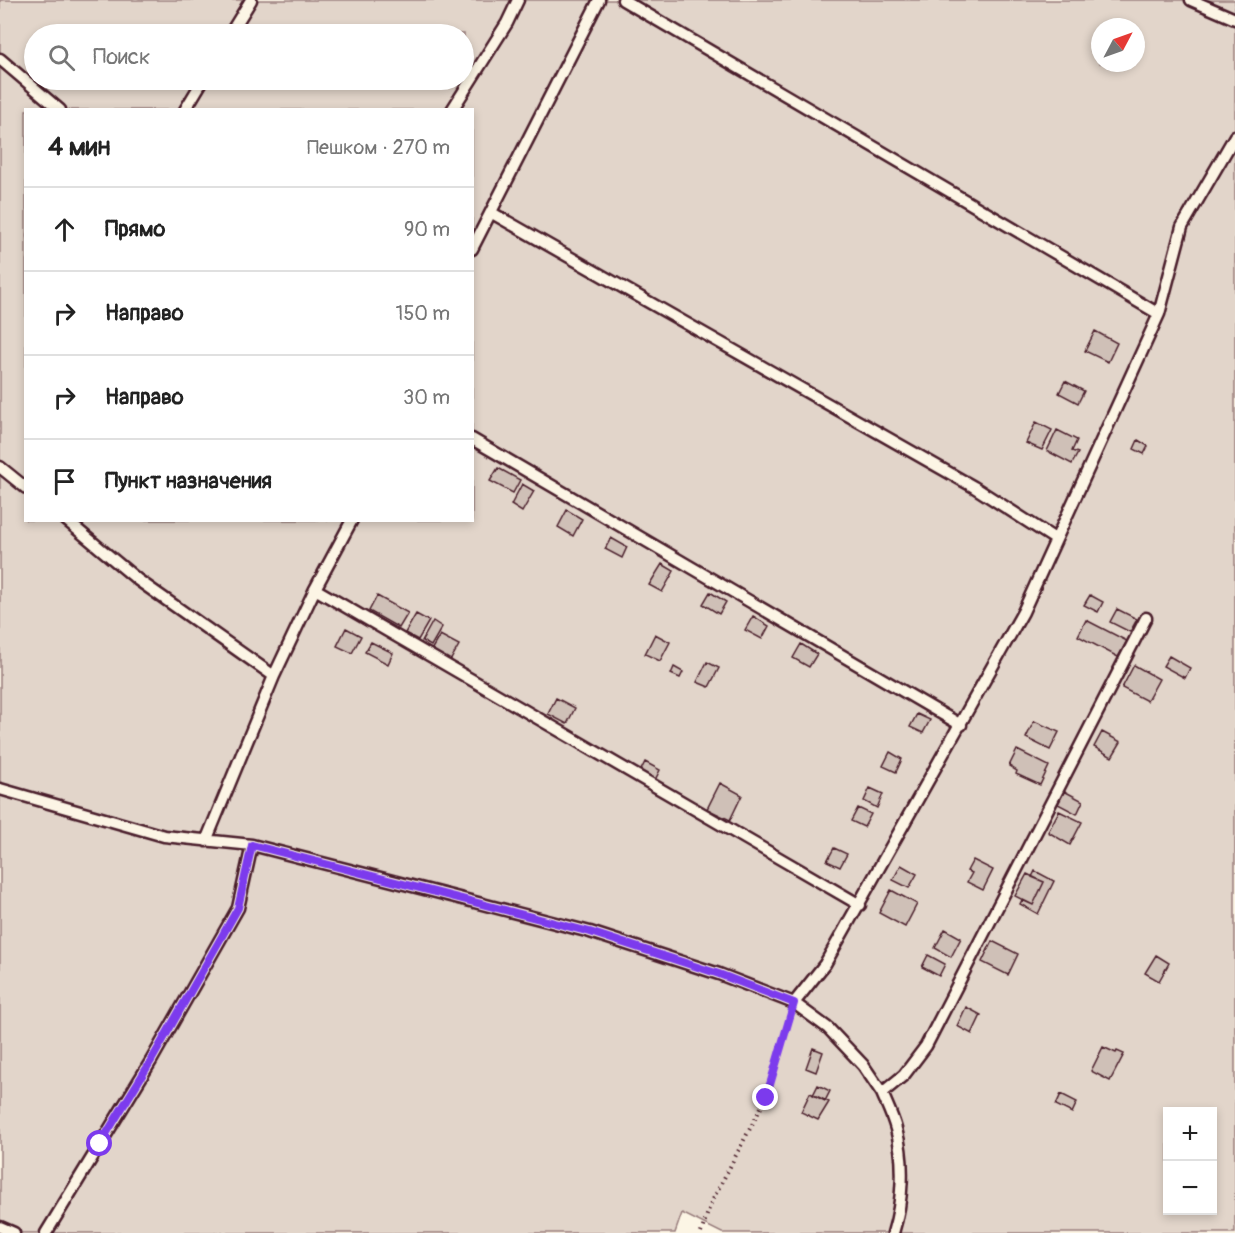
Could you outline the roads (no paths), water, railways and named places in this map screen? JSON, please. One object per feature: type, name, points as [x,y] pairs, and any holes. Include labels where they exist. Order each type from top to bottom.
[{"type":"lane","points":[[236,24],[251,0]]},
{"type":"lane","points":[[474,75],[507,23],[518,0]]},
{"type":"lane","points":[[474,245],[599,0]]},
{"type":"lane","points":[[623,0],[1159,314]]},
{"type":"lane","points":[[1191,0],[1235,19]]},
{"type":"lane","points":[[0,59],[24,79]]},
{"type":"lane","points":[[36,90],[58,108]]},
{"type":"lane","points":[[186,108],[197,90]]},
{"type":"lane","points":[[453,108],[465,90]]},
{"type":"lane","points":[[794,1003],[825,964],[1023,612],[1159,314],[1182,227],[1235,136]]},
{"type":"lane","points":[[492,213],[974,487],[1055,539]]},
{"type":"lane","points":[[474,440],[961,725]]},
{"type":"lane","points":[[0,467],[24,486]]},
{"type":"lane","points":[[68,522],[138,580],[274,676]]},
{"type":"lane","points":[[206,841],[274,676],[315,589],[351,522]]},
{"type":"lane","points":[[315,589],[860,904]]},
{"type":"lane","points":[[882,1093],[904,1075],[926,1046],[1146,618]]},
{"type":"lane","points":[[0,789],[164,836],[252,845],[590,932],[719,974],[794,1003],[828,1028],[862,1065],[882,1093],[896,1130],[902,1172],[899,1217],[893,1233]]},
{"type":"lane","points":[[46,1233],[151,1061],[238,908],[252,845]]},
{"type":"lane","points":[[0,1227],[15,1233]]}]
